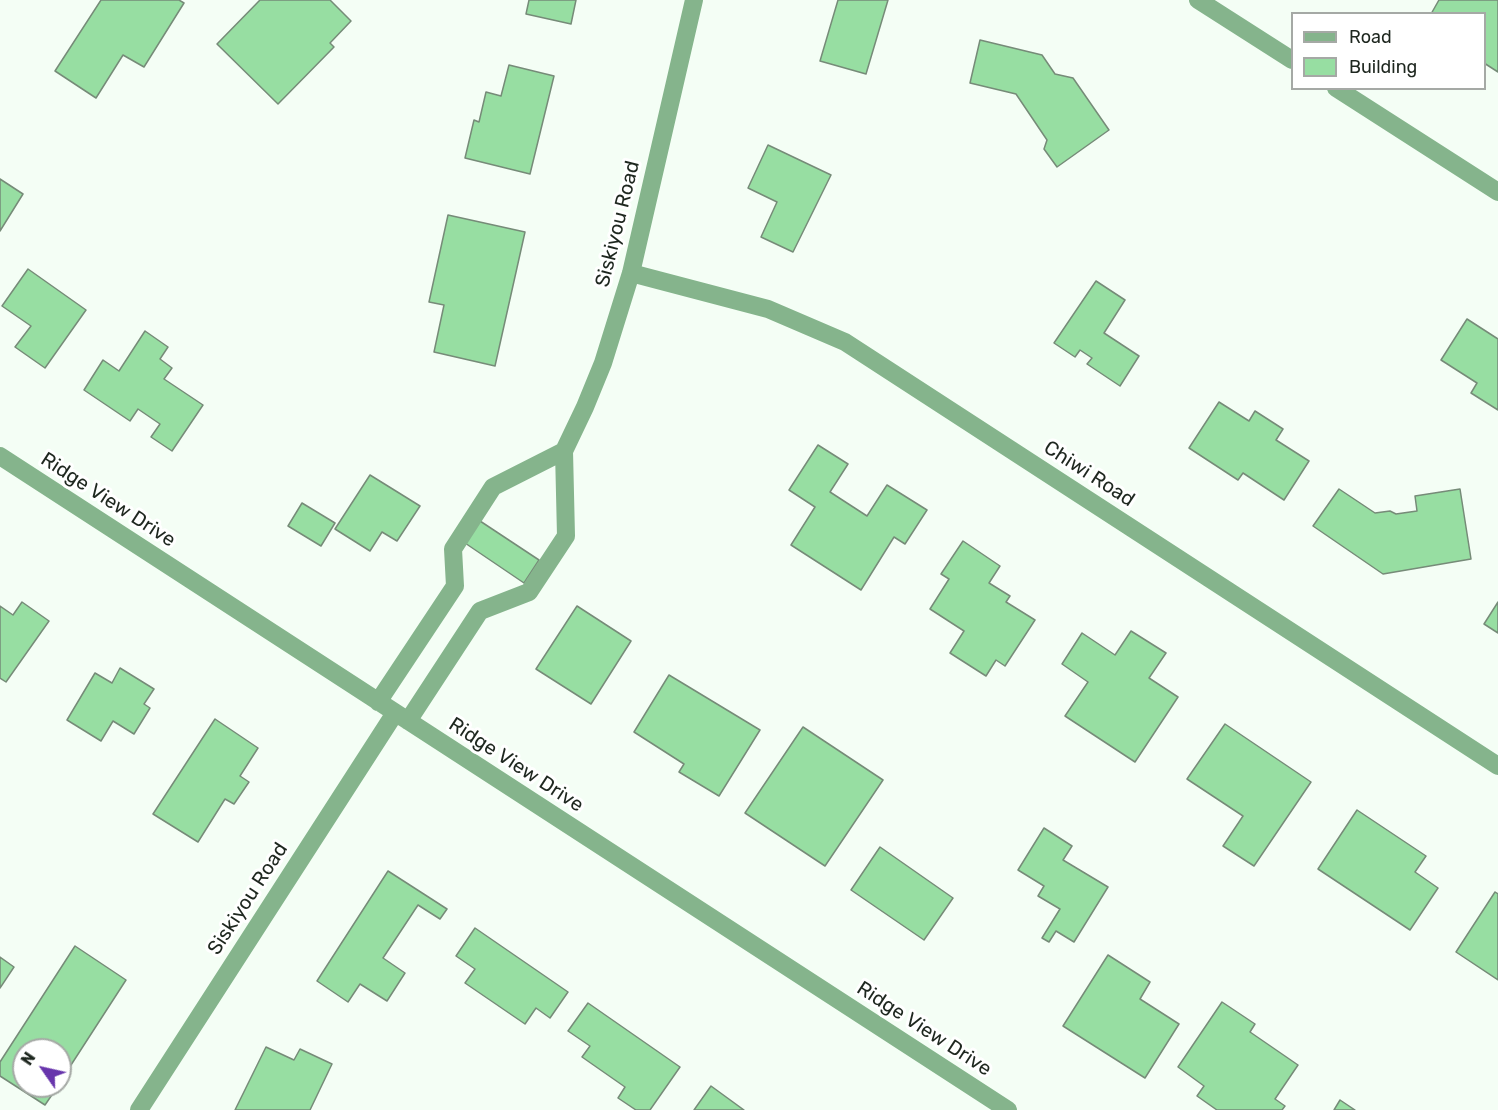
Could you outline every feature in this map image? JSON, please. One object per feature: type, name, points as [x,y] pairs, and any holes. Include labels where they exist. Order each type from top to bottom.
[{"type":"street","name":"Siskiyou Road","points":[[139,1110],[402,717],[480,611],[529,592],[566,536],[564,451],[603,363],[631,273],[694,0]]},
{"type":"street","points":[[1198,0],[1291,59]]},
{"type":"street","points":[[1339,90],[1498,192]]},
{"type":"street","name":"Chiwi Road","points":[[631,273],[768,309],[845,342],[1498,766]]},
{"type":"street","points":[[378,702],[455,586],[453,549],[493,487],[564,451]]},
{"type":"street","name":"Ridge View Drive","points":[[0,456],[1008,1110]]},
{"type":"building","points":[[101,0],[179,0],[184,3],[144,67],[123,55],[96,98],[55,71]]},
{"type":"building","points":[[260,0],[330,0],[351,21],[330,43],[334,47],[278,104],[217,44]]},
{"type":"building","points":[[529,0],[576,0],[571,24],[526,14]]},
{"type":"building","points":[[838,0],[888,0],[866,74],[820,61]]},
{"type":"building","points":[[1439,0],[1498,0],[1498,72],[1486,64],[1486,12],[1432,12]]},
{"type":"building","points":[[980,40],[1042,55],[1055,74],[1073,78],[1109,130],[1057,167],[1044,149],[1047,140],[1016,94],[970,83]]},
{"type":"building","points":[[509,65],[554,76],[530,174],[465,158],[474,120],[479,122],[486,92],[501,96]]},
{"type":"building","points":[[768,145],[831,175],[793,252],[761,237],[777,202],[748,188]]},
{"type":"building","points":[[0,179],[23,194],[0,231]]},
{"type":"building","points":[[448,215],[525,232],[495,366],[434,352],[444,305],[429,302]]},
{"type":"building","points":[[28,269],[86,310],[45,368],[15,347],[31,326],[2,306]]},
{"type":"building","points":[[1096,281],[1125,300],[1104,333],[1139,356],[1120,386],[1087,364],[1092,358],[1080,350],[1075,357],[1054,343]]},
{"type":"building","points":[[1467,319],[1498,339],[1498,410],[1471,393],[1477,383],[1441,360]]},
{"type":"building","points":[[145,331],[168,347],[160,359],[172,368],[164,379],[203,405],[172,451],[151,437],[160,424],[138,409],[130,421],[84,390],[103,360],[119,371]]},
{"type":"building","points":[[1219,402],[1249,421],[1255,411],[1283,429],[1276,440],[1309,461],[1284,500],[1243,473],[1238,480],[1189,448]]},
{"type":"building","points":[[818,445],[848,464],[830,492],[867,516],[887,485],[927,510],[905,544],[894,537],[861,590],[791,545],[815,507],[789,490]]},
{"type":"building","points":[[370,475],[420,506],[397,541],[382,532],[370,551],[335,529]]},
{"type":"building","points":[[1339,489],[1375,513],[1390,511],[1396,514],[1417,511],[1415,496],[1460,489],[1471,559],[1383,574],[1313,526]]},
{"type":"building","points":[[302,503],[335,523],[321,546],[288,526]]},
{"type":"building","points":[[477,519],[539,560],[524,583],[462,541]]},
{"type":"building","points":[[963,541],[1000,566],[989,583],[1010,596],[1006,602],[1035,620],[1005,666],[996,660],[986,676],[950,653],[964,631],[930,609],[949,579],[941,574]]},
{"type":"building","points":[[22,602],[49,621],[6,682],[0,678],[0,606],[13,615]]},
{"type":"building","points":[[1498,602],[1498,633],[1484,624]]},
{"type":"building","points":[[577,606],[631,641],[591,704],[536,669]]},
{"type":"building","points":[[1131,631],[1166,653],[1149,678],[1178,697],[1135,762],[1065,716],[1088,682],[1062,664],[1082,633],[1115,655]]},
{"type":"building","points":[[120,668],[154,689],[144,704],[150,708],[134,734],[113,721],[101,741],[67,720],[95,673],[112,683]]},
{"type":"building","points":[[669,675],[760,730],[719,796],[679,772],[684,764],[634,732]]},
{"type":"building","points":[[215,719],[258,748],[240,776],[249,782],[234,804],[225,799],[198,842],[153,814]]},
{"type":"building","points":[[1225,724],[1311,782],[1254,866],[1223,846],[1243,816],[1187,779]]},
{"type":"building","points":[[803,727],[883,780],[825,866],[745,813]]},
{"type":"building","points":[[1357,810],[1426,856],[1415,872],[1438,888],[1410,930],[1318,869]]},
{"type":"building","points":[[1044,828],[1072,846],[1063,860],[1108,887],[1074,942],[1056,931],[1049,942],[1042,938],[1060,909],[1038,896],[1044,886],[1018,870]]},
{"type":"building","points":[[880,847],[953,898],[924,940],[851,890]]},
{"type":"building","points":[[388,871],[447,909],[440,919],[418,905],[383,958],[405,973],[387,1001],[360,984],[348,1002],[317,981]]},
{"type":"building","points":[[1495,892],[1498,894],[1498,980],[1456,952]]},
{"type":"building","points":[[475,928],[568,992],[550,1018],[536,1008],[525,1024],[465,983],[475,969],[456,956]]},
{"type":"building","points":[[75,946],[126,980],[72,1063],[72,1038],[16,1038]]},
{"type":"building","points":[[1108,955],[1150,982],[1140,999],[1179,1024],[1145,1078],[1063,1026]]},
{"type":"building","points":[[0,957],[14,967],[0,988]]},
{"type":"building","points":[[1222,1002],[1255,1024],[1250,1032],[1298,1065],[1275,1099],[1285,1106],[1282,1110],[1217,1110],[1197,1096],[1204,1086],[1178,1067]]},
{"type":"building","points":[[588,1003],[680,1067],[650,1110],[636,1110],[618,1098],[625,1087],[582,1057],[590,1046],[568,1031]]},
{"type":"building","points":[[12,1043],[12,1084],[0,1076],[0,1062]]},
{"type":"building","points":[[266,1047],[294,1060],[300,1049],[332,1064],[310,1110],[235,1110]]},
{"type":"building","points":[[711,1086],[744,1110],[694,1110]]},
{"type":"building","points":[[34,1098],[50,1098],[45,1105]]},
{"type":"building","points":[[1340,1100],[1355,1110],[1334,1110]]}]
